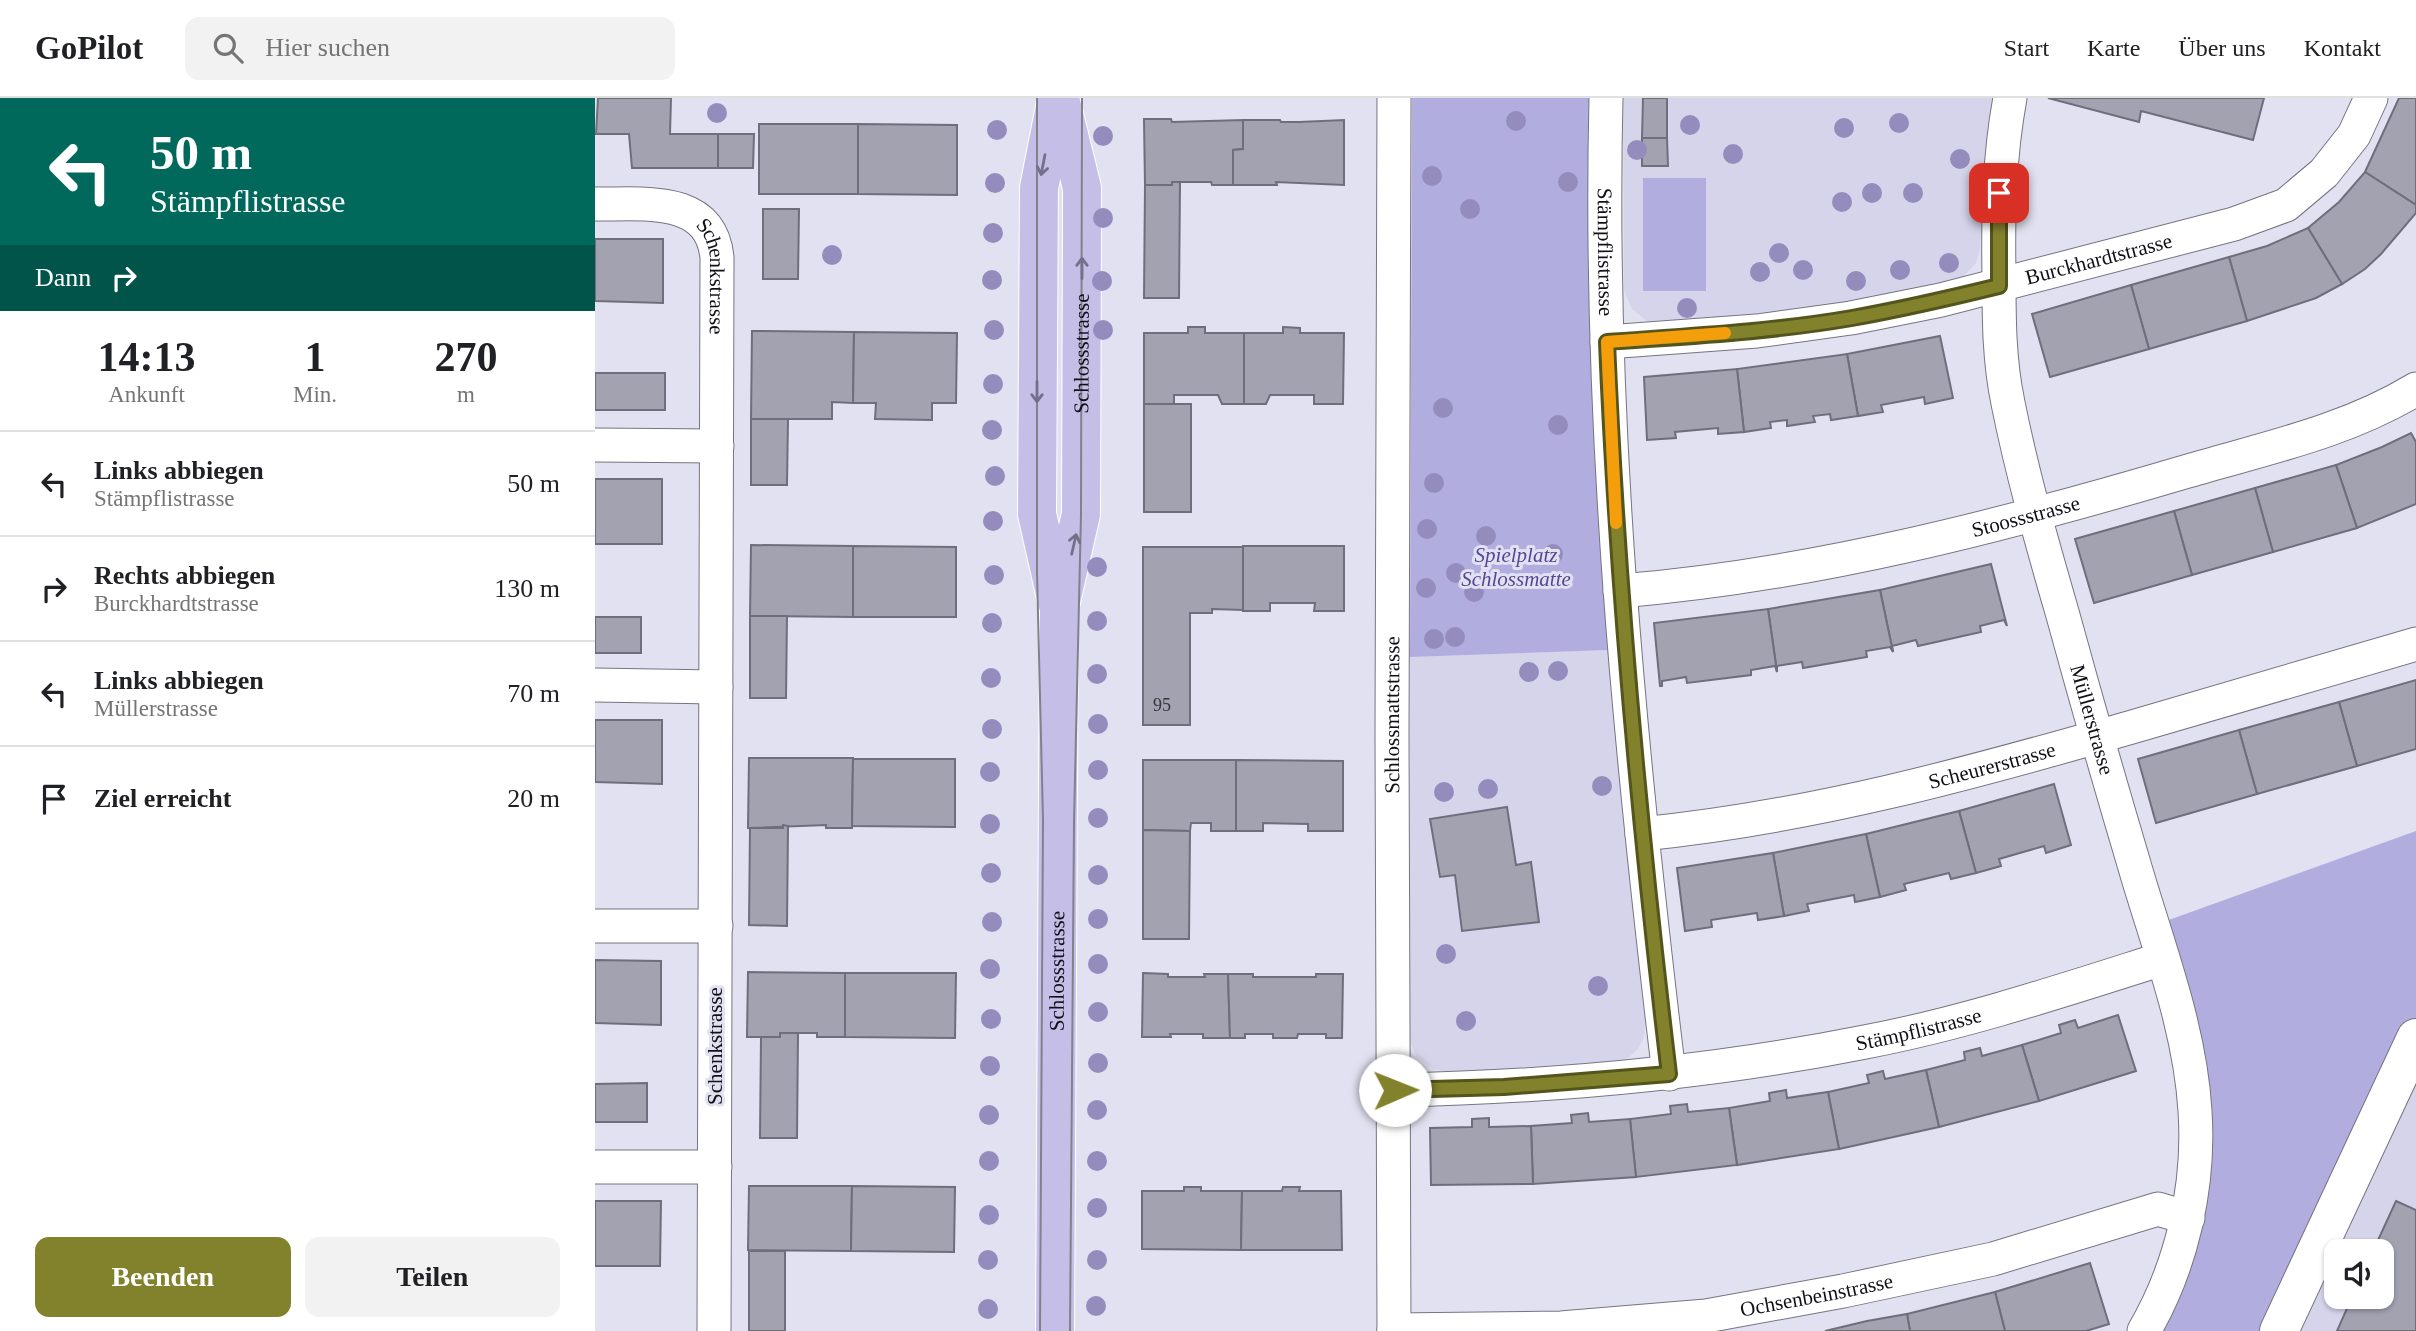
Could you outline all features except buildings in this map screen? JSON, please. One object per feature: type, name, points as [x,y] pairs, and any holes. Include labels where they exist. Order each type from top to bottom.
[{"type":"main road","name":"Schlossstrasse","points":[[1055,1331],[1059,610],[1037,514],[1039,188],[1058,98]]},
{"type":"main road","points":[[2279,1331],[2416,1038]]},
{"type":"street","name":"Schlossmattstrasse","points":[[1394,98],[1394,1331]]},
{"type":"street","name":"Stämpflistrasse","points":[[1606,98],[1607,342],[1620,591],[1642,834],[1669,1074]]},
{"type":"street","name":"Müllerstrasse","points":[[2010,98],[2001,170],[1999,286],[1999,334],[2007,400],[2034,514],[2178,1012],[2187,1051],[2195,1110],[2196,1152],[2188,1218],[2168,1281],[2156,1311],[2144,1331]]},
{"type":"street","name":"Burckhardtstrasse","points":[[1607,342],[1757,331],[1851,318],[1999,286],[2234,224],[2286,205],[2324,173],[2354,135],[2371,98]]},
{"type":"street","name":"Schenkstrasse","points":[[595,204],[664,205],[681,208],[699,220],[713,237],[717,257],[714,1331]]},
{"type":"street","name":"Stoossstrasse","points":[[1620,591],[1678,587],[1815,566],[1901,549],[2311,436],[2357,421],[2416,389]]},
{"type":"street","points":[[595,445],[717,446]]},
{"type":"street","name":"Scheurerstrasse","points":[[1642,834],[1768,818],[1861,800],[1979,771],[2416,644]]},
{"type":"street","points":[[595,685],[716,687]]},
{"type":"street","points":[[595,926],[716,926]]},
{"type":"street","name":"Stämpflistrasse","points":[[1395,1090],[1507,1087],[1669,1074],[1866,1042],[1967,1018],[2162,959]]},
{"type":"street","points":[[595,1167],[715,1167]]},
{"type":"street","name":"Ochsenbeinstrasse","points":[[1394,1331],[1561,1328],[1706,1316],[1843,1291],[1993,1259],[2158,1209],[2188,1218]]},
{"type":"shaded area","points":[[1623,98],[1994,98],[1984,178],[1980,249],[1976,263],[1962,278],[1879,297],[1738,318],[1654,323],[1647,321],[1632,309],[1624,290]]},
{"type":"shaded area","points":[[1608,650],[1646,1017],[1644,1037],[1638,1049],[1628,1058],[1609,1064],[1479,1071],[1433,1069],[1417,1057],[1410,1041],[1410,657]]},
{"type":"shaded area","points":[[2416,1035],[2416,1331],[2278,1331]]},
{"type":"green space","name":"Spielplatz Schlossmatte","points":[[1412,98],[1591,98],[1594,411],[1608,650],[1410,657]]},
{"type":"green space","points":[[1643,178],[1706,178],[1706,291],[1643,291]]},
{"type":"green space","points":[[2416,831],[2416,1029],[2276,1331],[2163,1331],[2196,1249],[2166,921]]},
{"type":"tram line","points":[[1037,98],[1037,573],[1043,820],[1040,1331]]},
{"type":"tram line","points":[[1070,1331],[1074,822],[1081,514],[1082,98]]},
{"type":"slow traffic","points":[[1616,523],[1607,342],[1725,333]]},
{"type":"route","points":[[1395,1090],[1504,1087],[1669,1074],[1642,834],[1623,627],[1607,342],[1757,331],[1851,318],[1999,286],[1999,193]]}]
